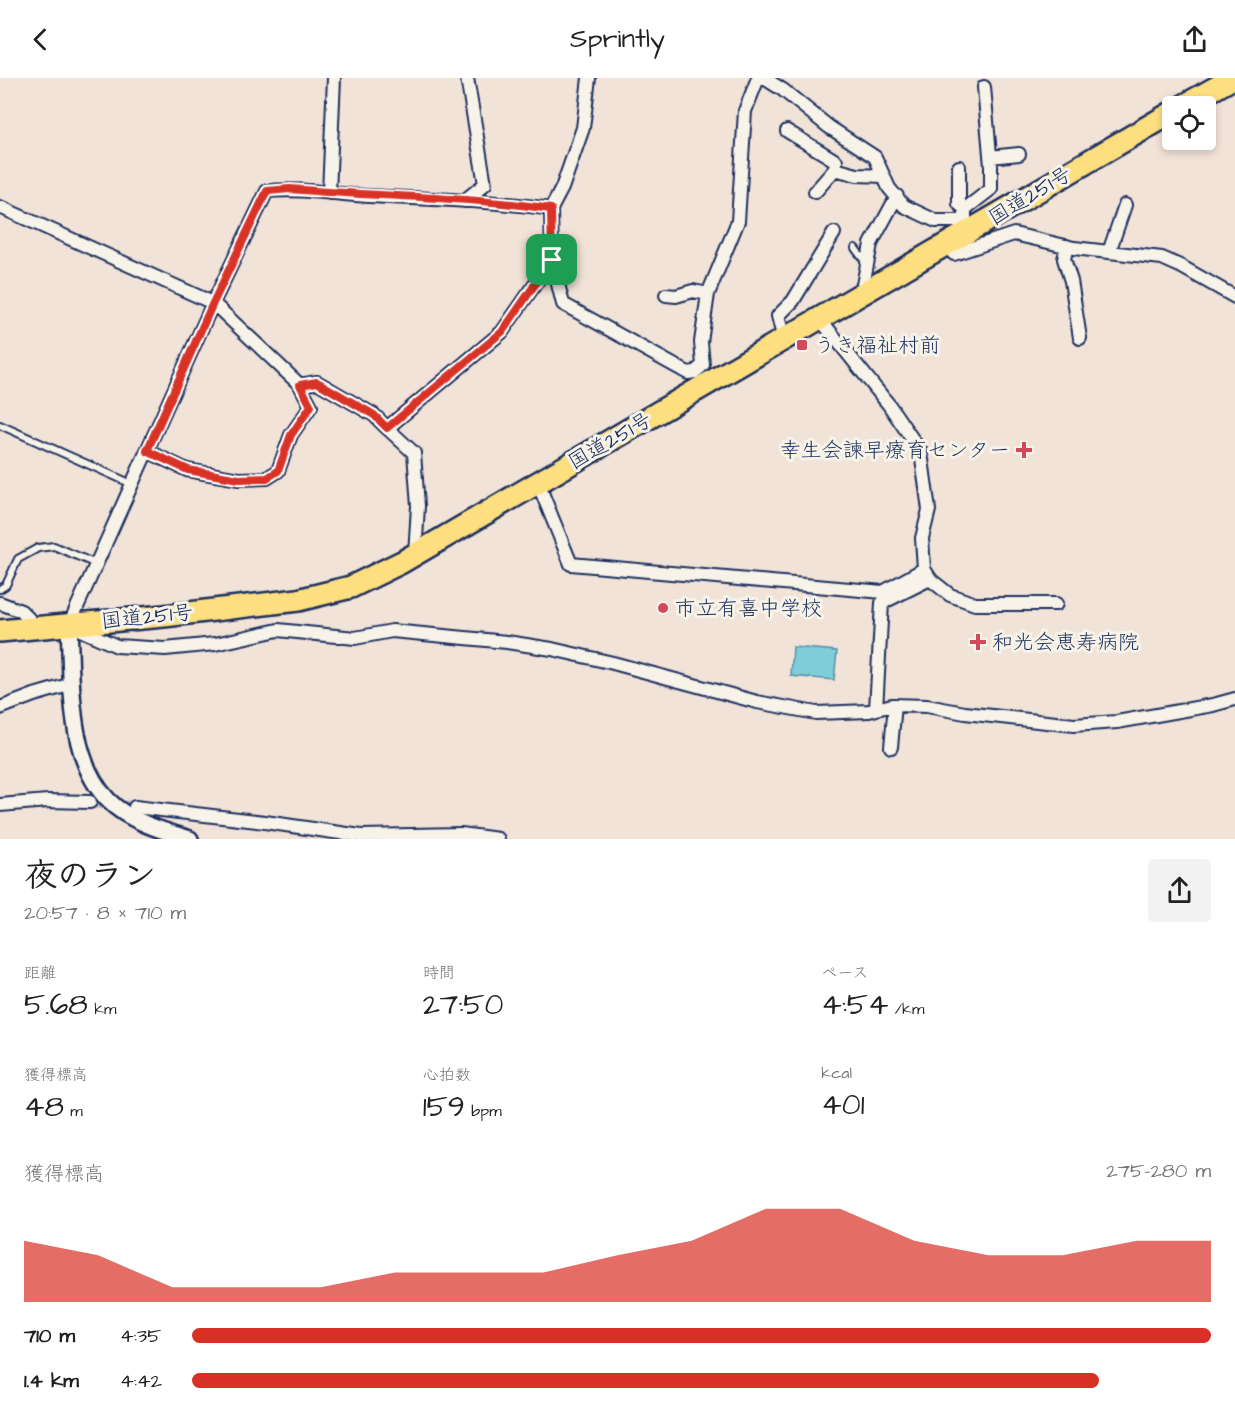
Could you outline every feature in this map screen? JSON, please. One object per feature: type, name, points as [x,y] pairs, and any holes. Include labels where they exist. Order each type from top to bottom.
[{"type":"highway","points":[[1201,96],[1233,78]]},
{"type":"highway","name":"国道251号","points":[[0,631],[298,600],[351,587],[416,555],[946,246],[967,220],[1162,118]]},
{"type":"street","points":[[329,193],[334,78]]},
{"type":"street","points":[[464,201],[485,184],[467,78]]},
{"type":"street","points":[[589,78],[583,128],[562,188],[551,209],[552,260],[562,304],[688,373],[695,372],[703,364],[701,342],[708,294],[738,221],[745,111],[758,78]]},
{"type":"street","points":[[764,78],[783,90],[829,127],[875,157],[889,188],[904,206],[936,221],[967,220]]},
{"type":"street","points":[[967,220],[991,189],[984,87]]},
{"type":"street","points":[[787,131],[836,161],[835,169],[814,192]]},
{"type":"street","points":[[990,158],[1018,154]]},
{"type":"street","points":[[959,167],[959,204],[967,220]]},
{"type":"street","points":[[835,169],[857,175],[884,176]]},
{"type":"street","points":[[190,839],[146,824],[127,814],[108,801],[92,778],[85,763],[73,708],[69,625],[213,303],[267,191],[290,189],[551,209]]},
{"type":"street","points":[[861,296],[871,244],[897,196]]},
{"type":"street","points":[[1109,252],[1125,205]]},
{"type":"street","points":[[0,207],[213,303],[300,385],[311,406],[291,435],[278,471],[267,478],[239,479],[188,470],[147,451]]},
{"type":"street","points":[[784,340],[778,316],[793,301],[834,233]]},
{"type":"street","points":[[946,246],[954,254],[1014,234],[1067,246],[1162,258],[1235,297]]},
{"type":"street","points":[[1067,246],[1065,260],[1071,281],[1080,338]]},
{"type":"street","points":[[387,428],[502,332],[552,260]]},
{"type":"street","points":[[666,295],[676,296],[693,291],[708,294]]},
{"type":"street","points":[[820,319],[889,405],[921,452],[929,510],[922,538],[927,574],[950,595],[975,604],[1056,604]]},
{"type":"street","points":[[300,385],[317,382],[374,415],[414,453],[418,506],[416,555]]},
{"type":"street","points":[[538,483],[571,564],[883,592],[927,574]]},
{"type":"street","points":[[876,709],[882,603],[927,574]]},
{"type":"street","points":[[0,603],[21,611],[38,628]]},
{"type":"street","points":[[69,625],[117,646],[165,648],[215,644],[278,630],[355,638],[392,631],[507,642],[552,649],[613,663],[757,702],[816,713],[868,711],[895,705],[927,706],[965,713],[1074,725],[1117,722],[1235,699]]},
{"type":"street","points":[[0,708],[72,684]]},
{"type":"street","points":[[891,747],[895,705]]},
{"type":"street","points":[[0,805],[48,801],[90,802]]},
{"type":"street","points":[[135,807],[243,819],[361,836],[461,834],[498,839]]},
{"type":"lane","points":[[855,248],[866,263]]},
{"type":"lane","points":[[0,425],[132,484]]},
{"type":"lane","points":[[0,589],[6,585],[18,559],[38,548],[54,546],[96,564]]},
{"type":"water","points":[[793,647],[837,651],[834,680],[791,676]]},
{"type":"tunnel","points":[[90,802],[135,807]]},
{"type":"place","name":"うき福祉村前","points":[[802,345]]},
{"type":"place","name":"幸生会諫早療育センター","points":[[1024,450]]},
{"type":"place","name":"市立有喜中学校","points":[[663,608]]},
{"type":"place","name":"和光会恵寿病院","points":[[978,642]]},
{"type":"route","points":[[290,189],[551,209],[552,260],[502,332],[387,428],[374,415],[317,382],[300,385],[311,406],[291,435],[278,471],[267,478],[239,479],[188,470],[147,451],[213,303],[267,191],[290,189]]}]
